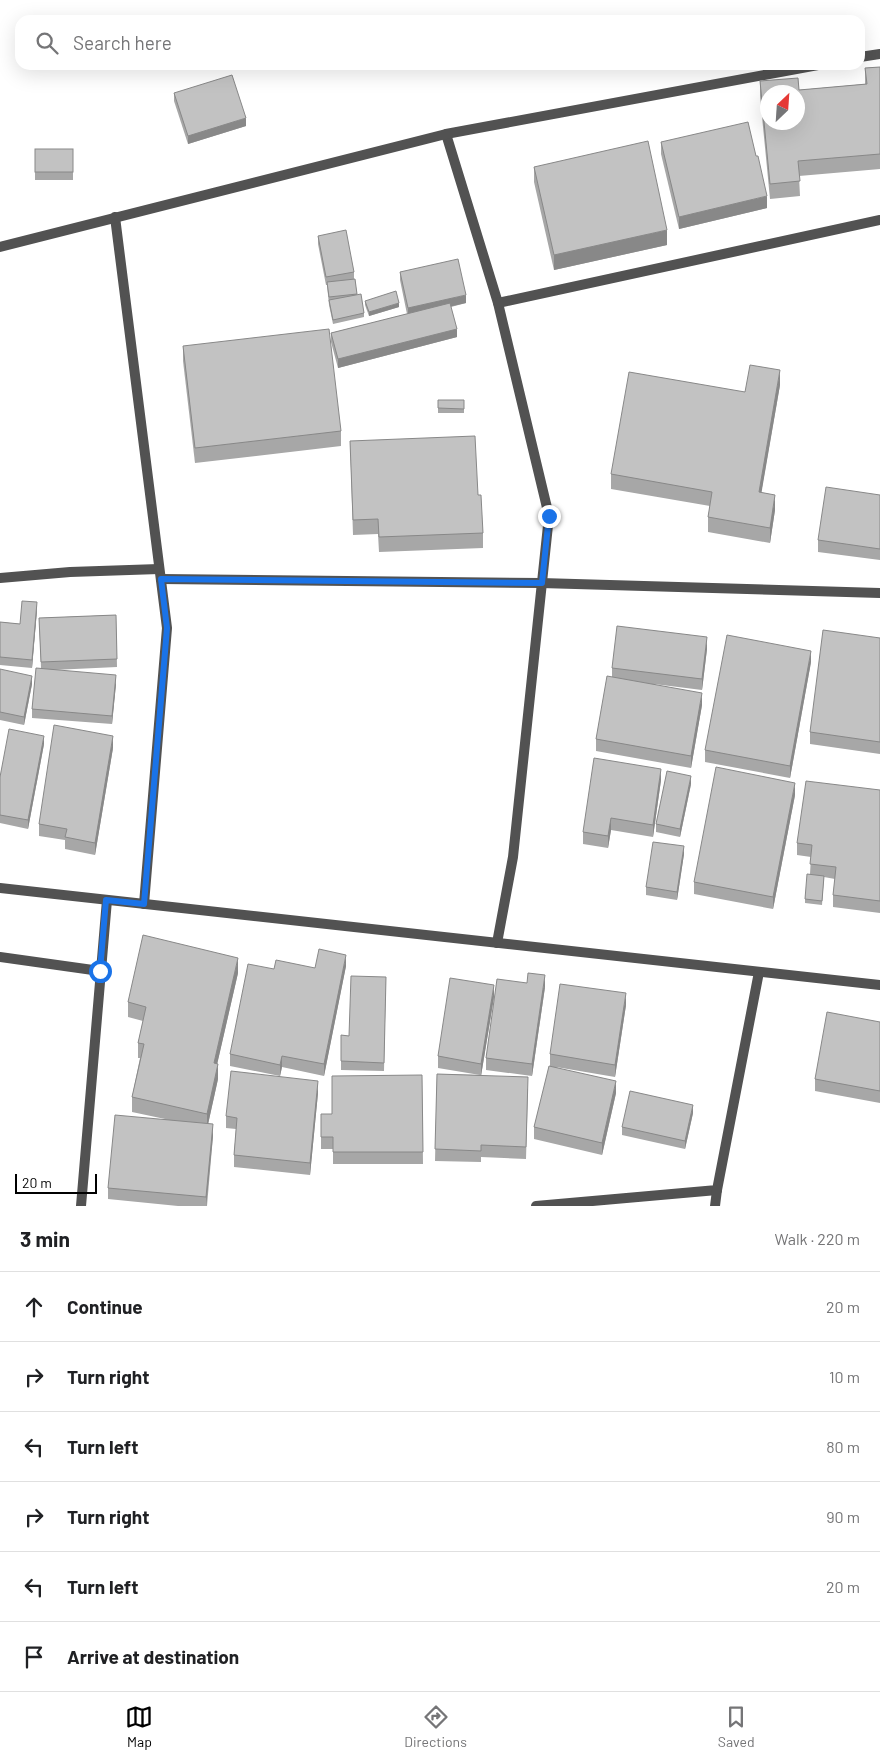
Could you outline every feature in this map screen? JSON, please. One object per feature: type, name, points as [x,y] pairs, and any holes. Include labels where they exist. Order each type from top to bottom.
[{"type":"street","points":[[865,56],[880,54]]},
{"type":"street","points":[[0,247],[446,134],[791,70]]},
{"type":"street","points":[[446,134],[498,302],[549,516],[513,857],[497,943]]},
{"type":"street","points":[[115,217],[167,628],[144,904]]},
{"type":"street","points":[[498,302],[880,220]]},
{"type":"street","points":[[0,578],[70,572],[159,568]]},
{"type":"street","points":[[161,579],[542,583],[880,593]]},
{"type":"street","points":[[0,888],[880,985]]},
{"type":"street","points":[[81,1206],[106,900]]},
{"type":"street","points":[[0,957],[100,971]]},
{"type":"street","points":[[715,1206],[716,1190],[759,972]]},
{"type":"street","points":[[536,1206],[716,1190]]},
{"type":"building","points":[[880,67],[880,154],[798,161],[800,181],[770,184],[765,130],[805,130],[805,89],[867,84],[865,68]]},
{"type":"building","points":[[232,75],[246,118],[188,136],[174,93]]},
{"type":"building","points":[[798,78],[799,85],[760,85],[760,81]]},
{"type":"building","points":[[748,122],[767,196],[679,217],[661,142]]},
{"type":"building","points":[[648,141],[667,230],[554,255],[534,167]]},
{"type":"building","points":[[35,149],[73,149],[73,172],[35,172]]},
{"type":"building","points":[[346,230],[354,272],[326,277],[318,236]]},
{"type":"building","points":[[458,259],[466,295],[408,308],[400,272]]},
{"type":"building","points":[[355,279],[357,294],[329,297],[327,282]]},
{"type":"building","points":[[396,291],[399,303],[369,312],[365,301]]},
{"type":"building","points":[[361,294],[364,313],[333,320],[329,300]]},
{"type":"building","points":[[450,303],[457,329],[338,359],[331,333]]},
{"type":"building","points":[[329,329],[341,431],[195,448],[183,346]]},
{"type":"building","points":[[750,365],[780,370],[759,492],[775,495],[770,528],[708,517],[712,492],[611,474],[629,372],[745,392]]},
{"type":"building","points":[[438,400],[464,400],[464,409],[438,408]]},
{"type":"building","points":[[475,436],[478,495],[481,495],[483,533],[379,537],[378,519],[353,520],[350,441]]},
{"type":"building","points":[[826,487],[880,495],[880,549],[818,540]]},
{"type":"building","points":[[22,601],[37,602],[32,660],[0,657],[0,622],[20,624]]},
{"type":"building","points":[[116,615],[117,659],[41,662],[39,618]]},
{"type":"building","points":[[617,626],[707,637],[702,679],[612,668]]},
{"type":"building","points":[[823,630],[880,638],[880,742],[810,732]]},
{"type":"building","points":[[727,635],[811,651],[790,766],[705,750]]},
{"type":"building","points":[[36,668],[116,675],[112,716],[32,709]]},
{"type":"building","points":[[0,669],[32,676],[24,717],[0,712]]},
{"type":"building","points":[[607,676],[702,693],[691,756],[596,739]]},
{"type":"building","points":[[54,725],[113,736],[95,843],[65,837],[67,829],[39,824]]},
{"type":"building","points":[[9,729],[44,736],[28,820],[0,815],[0,777]]},
{"type":"building","points":[[594,758],[661,769],[653,825],[611,818],[608,836],[583,832]]},
{"type":"building","points":[[716,767],[795,783],[773,897],[694,882]]},
{"type":"building","points":[[667,771],[691,776],[680,829],[656,824]]},
{"type":"building","points":[[806,781],[880,790],[880,901],[833,895],[836,867],[810,864],[812,845],[797,843]]},
{"type":"building","points":[[653,842],[684,846],[677,892],[646,887]]},
{"type":"building","points":[[807,874],[824,876],[822,901],[805,899]]},
{"type":"building","points":[[143,935],[238,958],[214,1063],[218,1064],[207,1114],[132,1097],[144,1044],[138,1043],[146,1007],[128,1002]]},
{"type":"building","points":[[319,949],[346,955],[324,1064],[282,1056],[280,1065],[230,1054],[248,964],[274,969],[276,960],[315,968]]},
{"type":"building","points":[[528,973],[545,975],[532,1064],[486,1058],[497,979],[527,983]]},
{"type":"building","points":[[351,976],[386,977],[384,1063],[341,1061],[341,1035],[349,1036]]},
{"type":"building","points":[[450,978],[494,985],[481,1064],[438,1056]]},
{"type":"building","points":[[560,984],[626,993],[615,1065],[550,1054]]},
{"type":"building","points":[[827,1012],[880,1022],[880,1091],[815,1079]]},
{"type":"building","points":[[549,1066],[616,1081],[602,1143],[534,1127]]},
{"type":"building","points":[[231,1071],[318,1081],[310,1163],[234,1155],[237,1118],[226,1116]]},
{"type":"building","points":[[437,1074],[528,1077],[526,1147],[481,1145],[481,1151],[435,1149]]},
{"type":"building","points":[[422,1075],[423,1152],[333,1152],[333,1137],[321,1137],[321,1114],[332,1114],[332,1076]]},
{"type":"building","points":[[630,1091],[693,1105],[685,1141],[622,1127]]},
{"type":"building","points":[[115,1115],[213,1124],[206,1197],[108,1188]]},
{"type":"route","points":[[100,971],[106,900],[144,904],[167,628],[161,579],[542,583],[549,516]]}]
